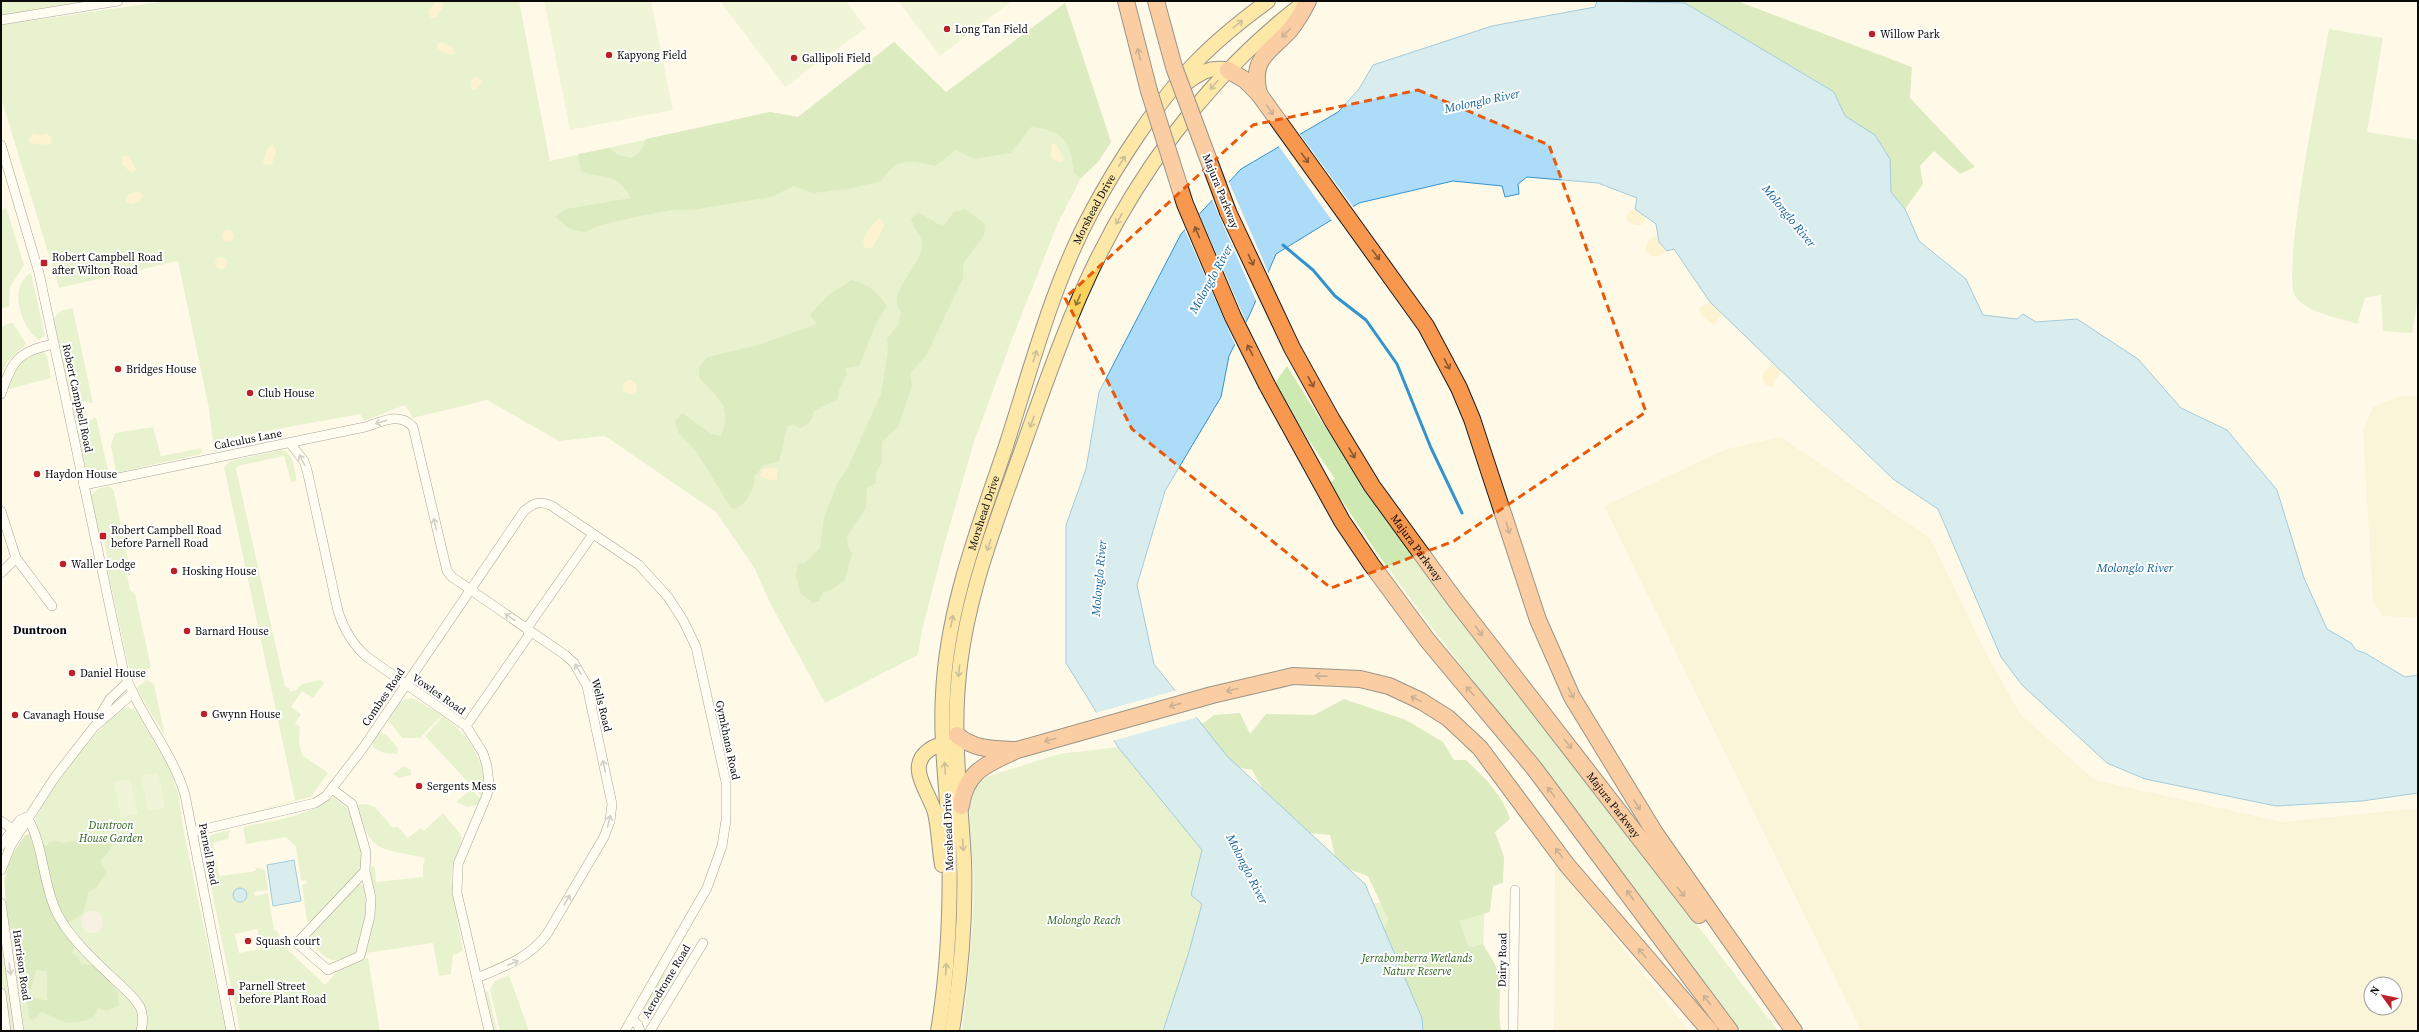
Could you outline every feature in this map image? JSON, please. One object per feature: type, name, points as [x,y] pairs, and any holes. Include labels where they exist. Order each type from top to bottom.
[{"type":"highway","points":[[1126,1],[1149,91],[1185,204],[1233,317],[1267,385],[1342,521],[1371,564],[1428,641],[1534,768],[1730,1031]]},
{"type":"highway","name":"Majura Parkway","points":[[1156,1],[1174,67],[1228,212],[1292,348],[1344,440],[1410,540],[1789,1031]]},
{"type":"highway","points":[[1259,94],[1256,77],[1261,59],[1294,24],[1307,1]]},
{"type":"highway","points":[[1228,70],[1245,80],[1259,94],[1426,326],[1459,388],[1497,490],[1538,620],[1572,697],[1655,833],[1794,1031]]},
{"type":"highway","points":[[961,806],[966,786],[972,776],[989,764],[1017,750],[1212,694],[1293,676],[1360,679],[1389,686],[1421,701],[1448,718],[1480,748],[1568,865],[1710,1031]]},
{"type":"highway","points":[[957,735],[970,744],[982,748],[1017,750]]},
{"type":"main road","name":"Morshead Drive","points":[[938,1031],[945,981],[949,919],[950,864],[942,701],[948,644],[961,581],[1057,291],[1091,212],[1124,158],[1168,96],[1194,63],[1210,48],[1268,1]]},
{"type":"main road","name":"Morshead Drive","points":[[952,1031],[961,961],[964,914],[961,806],[957,735],[960,665],[966,622],[974,590],[1008,487],[1067,325],[1101,252],[1139,186],[1189,113],[1228,70],[1241,57],[1307,1]]},
{"type":"main road","points":[[1168,96],[1201,72],[1214,69],[1228,70]]},
{"type":"main road","points":[[942,701],[946,718],[957,735]]},
{"type":"main road","points":[[949,919],[936,814],[919,774],[921,760],[926,752],[936,746],[943,745],[953,749],[958,754]]},
{"type":"street","points":[[1,20],[118,1]]},
{"type":"street","name":"Robert Campbell Road","points":[[1,145],[36,262],[118,644],[128,682],[133,693]]},
{"type":"street","points":[[1,394],[10,369],[20,357],[32,349],[54,344]]},
{"type":"street","name":"Calculus Lane","points":[[84,485],[366,427],[396,418],[408,421],[412,426]]},
{"type":"street","name":"Wells Road","points":[[412,426],[444,565],[452,577],[527,628],[574,663],[586,686],[612,804],[610,821],[604,837],[547,934],[537,947],[518,960],[477,978]]},
{"type":"street","name":"Vowles Road","points":[[290,443],[304,462],[338,611],[345,630],[357,648],[367,657],[466,726],[483,753],[489,784],[485,805],[458,864],[458,893],[489,1031]]},
{"type":"street","name":"Combes Road","points":[[192,832],[314,803],[332,789],[364,748],[524,511],[533,504],[542,502]]},
{"type":"street","name":"Gymkhana Road","points":[[542,502],[639,565],[668,597],[683,620],[696,647],[726,782],[725,827],[722,846],[715,870],[707,888],[625,1031]]},
{"type":"street","points":[[1,511],[8,539],[16,558],[52,606]]},
{"type":"street","points":[[466,726],[529,635],[527,628],[593,534]]},
{"type":"street","points":[[1,573],[16,558]]},
{"type":"street","points":[[1,870],[14,840],[25,825],[27,817],[55,776],[94,727],[110,699],[128,682]]},
{"type":"street","points":[[94,727],[133,693]]},
{"type":"street","name":"Parnell Road","points":[[133,693],[177,772],[192,832],[231,1031]]},
{"type":"street","points":[[332,789],[352,804],[366,852],[365,870],[371,898],[370,916],[360,956],[328,970],[296,943],[365,870]]},
{"type":"street","points":[[2,842],[20,820],[27,817]]},
{"type":"street","points":[[27,817],[34,830],[44,876],[56,911],[84,950],[132,996],[141,1008],[143,1022],[141,1031]]},
{"type":"street","points":[[1,821],[12,830],[14,840]]},
{"type":"street","points":[[2,842],[14,840]]},
{"type":"street","name":"Dairy Road","points":[[1513,1031],[1515,890]]},
{"type":"street","name":"Harrison Road","points":[[1,903],[19,1031]]},
{"type":"street","name":"Aerodrome Road","points":[[650,1031],[703,943]]},
{"type":"street","points":[[1,993],[6,1031]]},
{"type":"street","points":[[632,1019],[638,1024],[640,1031]]},
{"type":"highlighted area","points":[[1418,90],[1549,145],[1646,412],[1454,541],[1331,588],[1132,429],[1065,298],[1253,125]]},
{"type":"shaded area","points":[[2401,396],[2418,396],[2418,618],[2382,616],[2373,602],[2363,431],[2373,407]]},
{"type":"shaded area","points":[[1781,437],[1930,538],[1988,657],[2021,715],[2095,780],[2283,822],[2418,808],[2418,1031],[1861,1031],[1604,506],[1726,449]]},
{"type":"shaded area","points":[[1555,863],[1675,1013],[1689,1031],[1554,1031]]},
{"type":"shaded area","points":[[92,911],[96,912],[102,918],[102,926],[96,932],[92,933],[88,932],[82,926],[81,922],[82,918],[88,912]]},
{"type":"green space","points":[[1,1],[89,1],[1,15]]},
{"type":"green space","points":[[166,1],[519,1],[550,161],[770,112],[798,117],[894,42],[946,92],[1065,3],[1111,142],[1098,162],[1081,178],[1058,223],[1012,339],[974,442],[943,549],[922,630],[918,655],[825,703],[770,603],[755,569],[716,512],[605,436],[559,441],[487,400],[413,418],[405,405],[364,421],[360,414],[217,440],[218,451],[214,452],[209,409],[178,261],[59,288],[1,98],[1,25]]},
{"type":"green space","name":"Kapyong Field","points":[[544,1],[651,1],[673,110],[570,130]]},
{"type":"green space","name":"Gallipoli Field","points":[[720,1],[846,1],[866,28],[785,87]]},
{"type":"green space","name":"Long Tan Field","points":[[898,1],[1012,1],[940,56]]},
{"type":"green space","points":[[1673,1],[1737,1],[1912,67],[1910,98],[1975,167],[1960,174],[1934,151],[1920,166],[1923,184],[1905,209],[1891,192],[1890,159],[1875,135],[1845,116],[1834,92],[1685,3]]},
{"type":"green space","points":[[1065,3],[1111,142],[1098,162],[1081,178],[1074,174],[1071,154],[1064,140],[1051,131],[1031,127],[1011,153],[974,159],[956,150],[935,166],[918,162],[904,162],[893,168],[881,181],[849,189],[813,193],[794,186],[771,197],[691,210],[672,210],[640,216],[601,225],[585,232],[570,229],[555,217],[566,209],[631,198],[626,190],[616,181],[610,178],[581,172],[578,154],[609,148],[618,155],[632,158],[640,152],[646,139],[770,112],[798,117],[894,42],[946,92]]},
{"type":"green space","points":[[2329,29],[2383,38],[2367,132],[2418,140],[2418,299],[2412,333],[2383,331],[2381,295],[2365,298],[2357,324],[2314,310],[2300,302],[2295,296],[2292,279],[2293,250],[2311,124]]},
{"type":"green space","points":[[6,207],[24,265],[10,287],[9,306],[1,309],[1,211]]},
{"type":"green space","points":[[965,209],[985,224],[984,235],[963,264],[963,278],[927,354],[910,374],[912,386],[898,427],[882,442],[882,463],[876,472],[876,483],[867,488],[866,508],[847,536],[848,546],[852,554],[845,580],[831,590],[823,592],[819,601],[813,603],[800,593],[796,575],[798,563],[804,564],[820,548],[824,517],[837,484],[848,467],[881,394],[888,350],[887,339],[898,325],[901,312],[897,304],[898,296],[916,262],[922,244],[921,238],[911,219],[918,212],[938,224],[944,225],[954,212]]},
{"type":"green space","points":[[31,273],[45,336],[39,340],[27,326],[19,307],[18,297],[20,287],[24,279]]},
{"type":"green space","points":[[851,280],[862,283],[872,289],[887,306],[876,324],[859,366],[845,368],[847,374],[839,390],[838,399],[814,411],[808,424],[800,428],[793,424],[787,427],[779,462],[764,465],[755,476],[754,485],[746,501],[736,509],[731,508],[696,451],[678,432],[675,421],[682,413],[711,434],[721,436],[725,426],[726,417],[722,403],[699,378],[699,367],[708,357],[758,345],[817,324],[810,315],[826,297]]},
{"type":"green space","points":[[74,308],[73,310],[93,403],[71,399],[54,321],[55,317],[59,313],[64,310]]},
{"type":"green space","points":[[13,323],[26,344],[7,362],[1,376],[1,327]]},
{"type":"green space","points":[[42,351],[47,356],[51,378],[6,390],[12,376],[23,361]]},
{"type":"green space","points":[[1287,366],[1330,435],[1377,505],[1778,1031],[1741,1031],[1421,613],[1379,556],[1330,483],[1335,479],[1282,396],[1275,383]]},
{"type":"green space","points":[[77,408],[83,414],[77,422],[73,410]]},
{"type":"green space","points":[[96,417],[109,474],[91,477],[87,472],[78,432],[85,423]]},
{"type":"green space","points":[[153,427],[161,456],[202,448],[201,454],[116,473],[111,445],[115,433]]},
{"type":"green space","points":[[282,450],[292,459],[297,481],[291,482],[284,456],[238,466],[236,469],[285,687],[289,688],[290,692],[296,690],[302,684],[320,680],[324,683],[313,698],[302,691],[291,707],[301,714],[295,724],[300,727],[299,742],[302,755],[328,773],[311,797],[249,813],[295,800],[224,467],[230,461]]},
{"type":"green space","points":[[109,486],[114,491],[129,565],[126,570],[130,590],[135,594],[151,667],[149,669],[135,671],[129,668],[105,558],[107,557],[103,533],[99,534],[91,496],[97,489]]},
{"type":"green space","points":[[146,680],[154,684],[165,736],[136,688]]},
{"type":"green space","points":[[412,698],[442,715],[420,738],[402,738],[390,722],[391,713],[393,709],[403,700]]},
{"type":"green space","name":"Jerrabomberra Wetlands Nature Reserve","points":[[1344,699],[1406,720],[1443,742],[1454,760],[1466,760],[1486,780],[1498,794],[1507,810],[1510,819],[1495,832],[1504,857],[1503,883],[1493,886],[1490,912],[1459,921],[1469,948],[1483,944],[1497,969],[1500,984],[1501,1031],[1415,1031],[1381,938],[1388,919],[1368,876],[1337,865],[1330,835],[1300,832],[1271,804],[1252,770],[1223,764],[1215,745],[1202,724],[1214,715],[1240,713],[1250,734],[1266,714],[1314,715]]},
{"type":"green space","name":"Duntroon House Garden","points":[[128,707],[136,711],[168,765],[178,792],[184,833],[226,1031],[146,1031],[147,1015],[67,923],[39,841],[36,817],[54,787],[91,739],[120,708]]},
{"type":"green space","points":[[443,716],[461,732],[475,751],[483,773],[484,785],[482,797],[425,736]]},
{"type":"green space","points":[[379,733],[387,735],[398,749],[397,754],[384,753],[374,748],[372,742]]},
{"type":"green space","points":[[1118,747],[1132,765],[1285,915],[1485,889],[1481,1031],[962,1031],[973,922],[974,875],[970,838],[970,814],[974,791],[984,779],[989,776],[1059,754]]},
{"type":"green space","points":[[404,766],[411,770],[411,775],[399,778],[392,774]]},
{"type":"green space","points":[[158,773],[165,808],[148,811],[141,776]]},
{"type":"green space","points":[[130,779],[138,814],[121,817],[114,782]]},
{"type":"green space","points":[[471,789],[481,799],[477,805],[467,807],[456,802]]},
{"type":"green space","points":[[333,797],[350,811],[364,862],[363,867],[316,920],[307,922],[302,885],[307,883],[306,880],[301,881],[296,847],[286,837],[246,844],[243,827],[290,817],[323,804]]},
{"type":"green space","points":[[366,804],[375,807],[393,828],[397,826],[408,838],[421,828],[424,831],[443,813],[461,835],[462,839],[452,868],[451,881],[463,951],[453,955],[451,974],[439,976],[433,943],[366,953],[372,889],[370,868],[372,866],[375,867],[376,882],[423,877],[423,865],[425,858],[387,850],[373,841],[367,833],[357,805]]},
{"type":"green space","points":[[230,830],[228,839],[213,843],[219,876],[251,872],[256,870],[255,867],[265,870],[268,890],[254,892],[255,896],[268,893],[274,930],[277,931],[280,937],[259,941],[257,929],[235,934],[239,953],[261,949],[260,945],[282,941],[285,947],[325,985],[341,967],[368,958],[380,1031],[240,1031],[203,846],[207,838],[210,836]]},
{"type":"green space","points":[[30,833],[44,889],[75,945],[72,953],[79,958],[81,964],[94,965],[118,992],[119,1006],[107,1011],[98,1008],[94,1017],[84,1021],[66,1023],[42,1012],[33,1020],[29,1019],[27,1000],[33,997],[47,1001],[47,971],[36,970],[31,990],[27,991],[17,980],[17,972],[24,966],[23,963],[18,961],[16,956],[19,947],[17,937],[21,933],[9,927],[5,885],[8,866],[12,856],[19,844]]},
{"type":"green space","points":[[110,834],[115,839],[105,857],[100,861],[107,873],[96,888],[88,892],[85,908],[81,915],[67,923],[57,906],[40,844],[47,846],[49,842],[56,841],[62,843]]},
{"type":"green space","points":[[25,835],[35,845],[39,871],[51,906],[133,1003],[138,1016],[136,1031],[24,1031],[4,882],[8,864]]},
{"type":"green space","points":[[358,884],[363,885],[366,891],[367,908],[358,953],[342,959],[328,959],[311,943],[311,936]]},
{"type":"green space","points":[[1,929],[16,1031],[8,1031],[1,975]]},
{"type":"green space","points":[[673,972],[678,974],[649,1021],[643,1018],[644,1005],[662,974]]},
{"type":"green space","points":[[509,975],[529,1031],[500,1031],[490,990],[495,981]]},
{"type":"green space","points":[[488,991],[497,1031],[494,1031],[485,992]]},
{"type":"sand","points":[[437,1],[444,5],[436,17],[431,18],[428,11]]},
{"type":"sand","points":[[441,42],[453,48],[454,54],[447,54],[437,48],[437,44]]},
{"type":"sand","points":[[475,76],[481,79],[481,83],[476,89],[472,90],[471,80]]},
{"type":"sand","points":[[33,133],[41,135],[47,133],[52,138],[51,143],[47,145],[30,143],[29,139]]},
{"type":"sand","points":[[1052,143],[1056,144],[1064,159],[1061,163],[1051,158]]},
{"type":"sand","points":[[272,144],[276,150],[272,164],[267,165],[263,163],[263,161],[267,150]]},
{"type":"sand","points":[[124,155],[129,156],[136,169],[132,173],[122,165],[122,158]]},
{"type":"sand","points":[[140,192],[143,195],[141,200],[133,204],[125,202],[129,194]]},
{"type":"sand","points":[[1635,209],[1646,217],[1642,225],[1635,225],[1627,221],[1626,217],[1630,211]]},
{"type":"sand","points":[[879,218],[883,222],[884,226],[873,247],[865,249],[863,240],[870,228]]},
{"type":"sand","points":[[226,230],[230,230],[234,236],[230,242],[226,242],[222,238],[222,234]]},
{"type":"sand","points":[[1658,236],[1659,242],[1667,251],[1658,256],[1650,256],[1645,249],[1647,243],[1649,240]]},
{"type":"sand","points":[[219,257],[223,257],[227,263],[223,269],[219,269],[215,265],[215,261]]},
{"type":"sand","points":[[1710,302],[1722,314],[1714,325],[1703,317],[1698,308]]},
{"type":"sand","points":[[1774,364],[1781,371],[1772,387],[1766,385],[1762,378],[1765,371]]},
{"type":"sand","points":[[627,380],[633,380],[637,384],[637,390],[633,394],[627,394],[623,390],[623,384]]},
{"type":"sand","points":[[770,468],[777,469],[777,479],[769,480],[760,476],[762,470]]},
{"type":"water","name":"Molonglo River","points":[[1597,1],[1685,3],[1834,92],[1845,116],[1875,135],[1890,159],[1891,192],[1905,209],[1919,241],[1966,279],[1983,315],[2017,319],[2023,314],[2036,322],[2077,319],[2138,359],[2181,408],[2227,430],[2277,490],[2304,578],[2327,629],[2351,643],[2356,650],[2365,653],[2405,677],[2418,675],[2418,793],[2362,801],[2276,806],[2145,779],[2107,763],[2022,685],[2001,657],[1938,509],[1893,479],[1710,302],[1674,249],[1667,251],[1659,242],[1656,224],[1635,209],[1637,198],[1598,183],[1527,177],[1518,184],[1519,194],[1505,197],[1502,186],[1453,181],[1359,203],[1276,254],[1250,314],[1229,356],[1221,397],[1165,491],[1137,585],[1154,664],[1227,756],[1365,884],[1422,1018],[1423,1031],[1163,1031],[1188,955],[1202,904],[1191,895],[1202,850],[1118,747],[1066,663],[1066,525],[1086,469],[1099,392],[1181,234],[1241,169],[1338,112],[1359,89],[1373,65],[1492,26],[1595,7]]},
{"type":"water","points":[[294,860],[301,901],[273,906],[267,865]]},
{"type":"water","points":[[240,888],[245,890],[247,895],[245,900],[240,902],[235,900],[233,895],[235,890]]},
{"type":"pier","points":[[1299,133],[1354,208],[1333,222],[1278,145]]},
{"type":"pier","points":[[1228,180],[1269,274],[1257,303],[1211,197]]},
{"type":"pier","points":[[1198,211],[1247,324],[1236,347],[1184,228]]},
{"type":"pier","points":[[1178,690],[1198,717],[1112,741],[1095,713]]},
{"type":"waterway","points":[[1283,245],[1313,270],[1335,296],[1366,320],[1397,364],[1431,448],[1462,513]]},
{"type":"place","name":"Long Tan Field","points":[[947,29]]},
{"type":"place","name":"Willow Park","points":[[1872,34]]},
{"type":"place","name":"Kapyong Field","points":[[609,55]]},
{"type":"place","name":"Gallipoli Field","points":[[794,58]]},
{"type":"place","name":"Robert Campbell Road after Wilton Road","points":[[44,263]]},
{"type":"place","name":"Bridges House","points":[[118,369]]},
{"type":"place","name":"Club House","points":[[250,393]]},
{"type":"place","name":"Haydon House","points":[[37,474]]},
{"type":"place","name":"Robert Campbell Road before Parnell Road","points":[[103,536]]},
{"type":"place","name":"Waller Lodge","points":[[63,564]]},
{"type":"place","name":"Hosking House","points":[[174,571]]},
{"type":"place","name":"Barnard House","points":[[187,631]]},
{"type":"place","name":"Daniel House","points":[[72,673]]},
{"type":"place","name":"Gwynn House","points":[[204,714]]},
{"type":"place","name":"Cavanagh House","points":[[15,715]]},
{"type":"place","name":"Sergents Mess","points":[[419,786]]},
{"type":"place","name":"Squash court","points":[[248,941]]},
{"type":"place","name":"Parnell Street before Plant Road","points":[[231,992]]},
{"type":"district","name":"Duntroon","points":[[40,630]]},
{"type":"park label","name":"Molonglo Reach","points":[[1084,920]]}]
